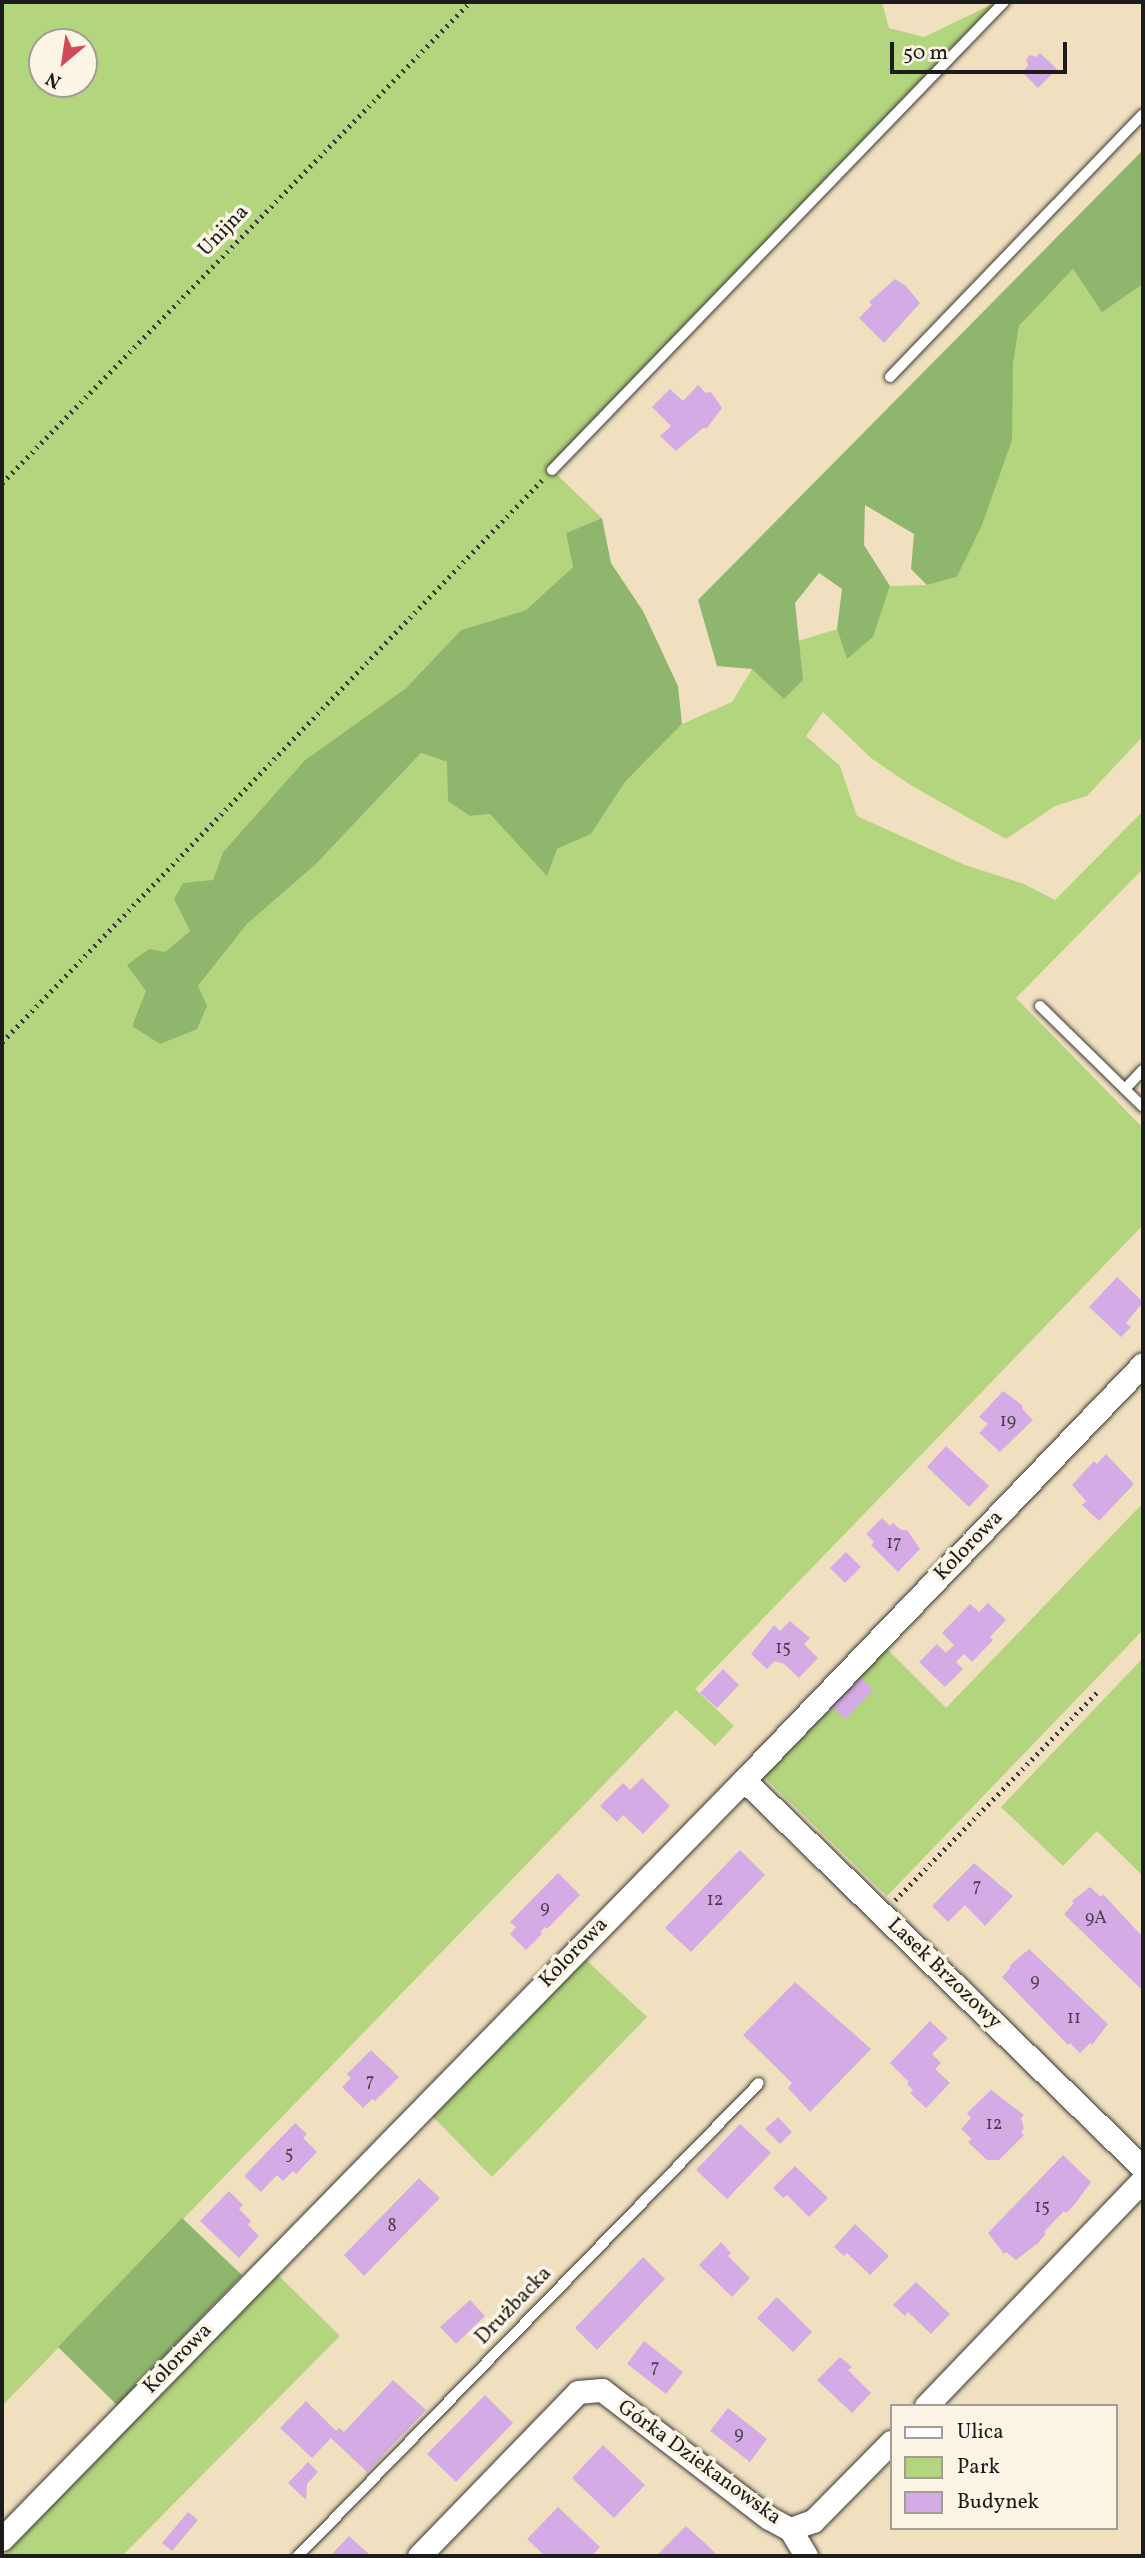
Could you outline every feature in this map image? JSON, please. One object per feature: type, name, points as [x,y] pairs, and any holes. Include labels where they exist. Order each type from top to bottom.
[{"type":"street","name":"Kolorowa","points":[[2,2539],[744,1780],[1143,1364]]},
{"type":"street","name":"Lasek Brzozowy","points":[[744,1780],[1143,2168]]},
{"type":"street","points":[[928,2404],[1143,2180]]},
{"type":"street","name":"Górka Dziekanowska","points":[[419,2556],[578,2392],[602,2390],[769,2518],[790,2529],[813,2521],[890,2443]]},
{"type":"street","points":[[790,2529],[806,2556]]},
{"type":"lane","points":[[552,470],[1004,2]]},
{"type":"lane","points":[[890,376],[1143,114]]},
{"type":"lane","points":[[1040,1006],[1143,1107]]},
{"type":"lane","points":[[1125,1089],[1143,1070]]},
{"type":"lane","name":"Drużbacka","points":[[298,2556],[759,2083]]},
{"type":"path","name":"Unijna","points":[[2,483],[470,2]]},
{"type":"path","points":[[2,1042],[552,470]]},
{"type":"path","points":[[882,1914],[1097,1692]]},
{"type":"green space","points":[[2,2],[882,2],[889,28],[924,37],[997,2],[1004,2],[552,470],[602,518],[566,533],[573,567],[526,610],[461,630],[406,688],[305,760],[223,852],[213,880],[174,899],[190,931],[165,952],[132,1026],[198,986],[247,924],[315,865],[421,753],[447,762],[470,816],[489,814],[557,849],[591,834],[625,782],[682,724],[732,702],[752,669],[803,680],[798,641],[837,629],[847,658],[873,637],[890,586],[927,585],[957,577],[992,497],[1019,326],[1073,269],[1102,311],[1143,284],[1143,736],[1087,796],[1055,806],[1006,839],[912,786],[871,758],[823,712],[806,736],[840,766],[857,816],[965,865],[1024,884],[1055,900],[1143,811],[1143,869],[1016,998],[1143,1128],[1143,1225],[695,1689],[734,1726],[715,1746],[676,1710],[2,2406]]},
{"type":"green space","points":[[1143,150],[1143,284],[1102,312],[1073,269],[1019,326],[1013,364],[1012,440],[982,525],[957,577],[927,585],[911,569],[914,534],[865,505],[864,545],[890,586],[873,637],[847,659],[837,629],[842,589],[819,573],[795,603],[803,680],[784,699],[752,669],[717,666],[698,600]]},
{"type":"green space","points":[[602,518],[611,563],[643,611],[678,686],[682,724],[625,782],[591,834],[557,849],[547,876],[490,814],[470,816],[448,801],[447,762],[421,753],[315,865],[247,924],[198,986],[207,1006],[197,1029],[160,1044],[132,1026],[146,991],[127,965],[149,949],[165,952],[190,931],[174,899],[183,883],[213,880],[223,852],[305,760],[406,688],[461,630],[526,610],[573,567],[566,533]]},
{"type":"green space","points":[[1143,1503],[1143,1630],[887,1896],[760,1773],[885,1647],[946,1708]]},
{"type":"green space","points":[[1143,1658],[1143,1876],[1097,1831],[1063,1866],[1001,1807]]},
{"type":"green space","points":[[583,1957],[647,2017],[492,2177],[432,2116]]},
{"type":"green space","points":[[182,2218],[242,2275],[117,2405],[58,2347]]},
{"type":"green space","points":[[274,2271],[340,2336],[122,2556],[3,2556]]},
{"type":"building","points":[[1040,53],[1057,69],[1038,88],[1022,72],[1028,66],[1026,60],[1030,55],[1036,57]]},
{"type":"building","points":[[895,279],[906,286],[920,303],[884,343],[859,318],[872,305],[869,302]]},
{"type":"building","points":[[698,385],[706,393],[711,392],[722,408],[707,428],[703,428],[676,451],[660,436],[671,426],[652,407],[670,389],[683,401]]},
{"type":"building","points":[[1117,1277],[1143,1302],[1126,1323],[1131,1327],[1121,1337],[1089,1307]]},
{"type":"building","points":[[1003,1391],[1022,1405],[1023,1410],[1033,1420],[1000,1452],[979,1433],[988,1424],[979,1417]]},
{"type":"building","points":[[946,1446],[989,1486],[969,1507],[927,1467]]},
{"type":"building","points":[[1106,1454],[1134,1484],[1099,1521],[1082,1505],[1086,1501],[1072,1485],[1094,1461],[1097,1464]]},
{"type":"building","points":[[882,1518],[890,1526],[893,1523],[901,1530],[907,1530],[920,1549],[898,1572],[871,1545],[874,1542],[866,1534]]},
{"type":"building","points":[[846,1552],[861,1567],[845,1583],[830,1568]]},
{"type":"building","points":[[988,1603],[1006,1620],[990,1637],[993,1640],[972,1662],[964,1654],[956,1662],[963,1669],[945,1687],[919,1662],[937,1644],[946,1653],[954,1645],[942,1633],[970,1604],[979,1612]]},
{"type":"building","points":[[790,1621],[810,1638],[804,1644],[818,1658],[799,1678],[784,1664],[775,1661],[767,1669],[751,1654],[774,1625],[780,1631]]},
{"type":"building","points":[[723,1669],[739,1685],[717,1708],[700,1693]]},
{"type":"building","points":[[860,1677],[873,1690],[845,1719],[832,1706]]},
{"type":"building","points":[[642,1778],[670,1806],[643,1834],[623,1815],[617,1822],[600,1806],[623,1783],[630,1790]]},
{"type":"building","points":[[740,1850],[765,1875],[691,1952],[665,1928]]},
{"type":"building","points":[[974,1863],[1013,1896],[985,1926],[965,1905],[948,1922],[932,1906]]},
{"type":"building","points":[[558,1873],[580,1895],[547,1929],[545,1927],[540,1932],[542,1934],[526,1950],[510,1934],[516,1927],[510,1922]]},
{"type":"building","points":[[1090,1887],[1101,1897],[1103,1894],[1140,1934],[1143,1930],[1141,1989],[1064,1914],[1074,1903],[1072,1901]]},
{"type":"building","points":[[1029,1949],[1108,2024],[1092,2045],[1090,2043],[1080,2053],[1070,2043],[1068,2045],[1002,1977],[1011,1967],[1009,1966]]},
{"type":"building","points":[[795,1982],[871,2049],[810,2112],[788,2088],[792,2083],[743,2035]]},
{"type":"building","points":[[930,2021],[948,2038],[932,2054],[941,2063],[935,2069],[950,2083],[926,2108],[910,2093],[913,2090],[907,2084],[909,2082],[890,2063]]},
{"type":"building","points":[[371,2050],[399,2077],[375,2101],[372,2099],[363,2108],[342,2087],[351,2078],[347,2074]]},
{"type":"building","points":[[991,2090],[1024,2115],[1021,2118],[1024,2128],[1021,2132],[1024,2135],[999,2160],[987,2160],[968,2142],[972,2139],[961,2129],[971,2118],[967,2113]]},
{"type":"building","points":[[778,2117],[792,2132],[780,2144],[765,2129]]},
{"type":"building","points":[[295,2123],[307,2134],[303,2138],[317,2152],[296,2174],[293,2171],[283,2181],[277,2175],[261,2192],[244,2176]]},
{"type":"building","points":[[740,2124],[771,2153],[727,2199],[696,2170]]},
{"type":"building","points":[[1063,2155],[1091,2182],[1075,2204],[1066,2213],[1064,2211],[1044,2232],[1046,2234],[1038,2243],[1016,2260],[1006,2252],[1004,2254],[988,2233]]},
{"type":"building","points":[[795,2166],[828,2198],[809,2217],[787,2195],[783,2198],[773,2188]]},
{"type":"building","points":[[419,2178],[440,2198],[364,2276],[344,2255]]},
{"type":"building","points":[[229,2191],[243,2205],[239,2209],[251,2221],[248,2225],[259,2236],[239,2258],[200,2221]]},
{"type":"building","points":[[855,2224],[889,2256],[870,2275],[847,2253],[844,2256],[834,2247]]},
{"type":"building","points":[[721,2242],[731,2253],[728,2256],[750,2278],[732,2297],[699,2265]]},
{"type":"building","points":[[643,2257],[665,2279],[597,2350],[575,2328]]},
{"type":"building","points":[[916,2282],[950,2314],[931,2334],[908,2312],[905,2316],[893,2305]]},
{"type":"building","points":[[777,2297],[812,2332],[793,2352],[757,2318]]},
{"type":"building","points":[[470,2300],[485,2316],[456,2344],[440,2327]]},
{"type":"building","points":[[644,2341],[683,2372],[666,2394],[627,2364]]},
{"type":"building","points":[[840,2357],[852,2367],[848,2370],[871,2393],[852,2413],[817,2380]]},
{"type":"building","points":[[393,2380],[426,2410],[367,2472],[331,2438],[312,2458],[280,2428],[306,2401],[336,2431],[339,2428],[344,2432]]},
{"type":"building","points":[[485,2395],[513,2423],[456,2482],[427,2454]]},
{"type":"building","points":[[728,2408],[767,2439],[750,2462],[710,2431]]},
{"type":"building","points":[[603,2445],[645,2485],[614,2518],[572,2478]]},
{"type":"building","points":[[308,2462],[318,2472],[307,2484],[306,2500],[288,2483]]},
{"type":"building","points":[[558,2507],[600,2547],[592,2556],[544,2555],[527,2539]]},
{"type":"building","points":[[188,2512],[198,2520],[172,2551],[162,2543]]},
{"type":"building","points":[[686,2526],[708,2546],[718,2556],[656,2556]]},
{"type":"building","points":[[349,2536],[371,2556],[330,2556]]}]
